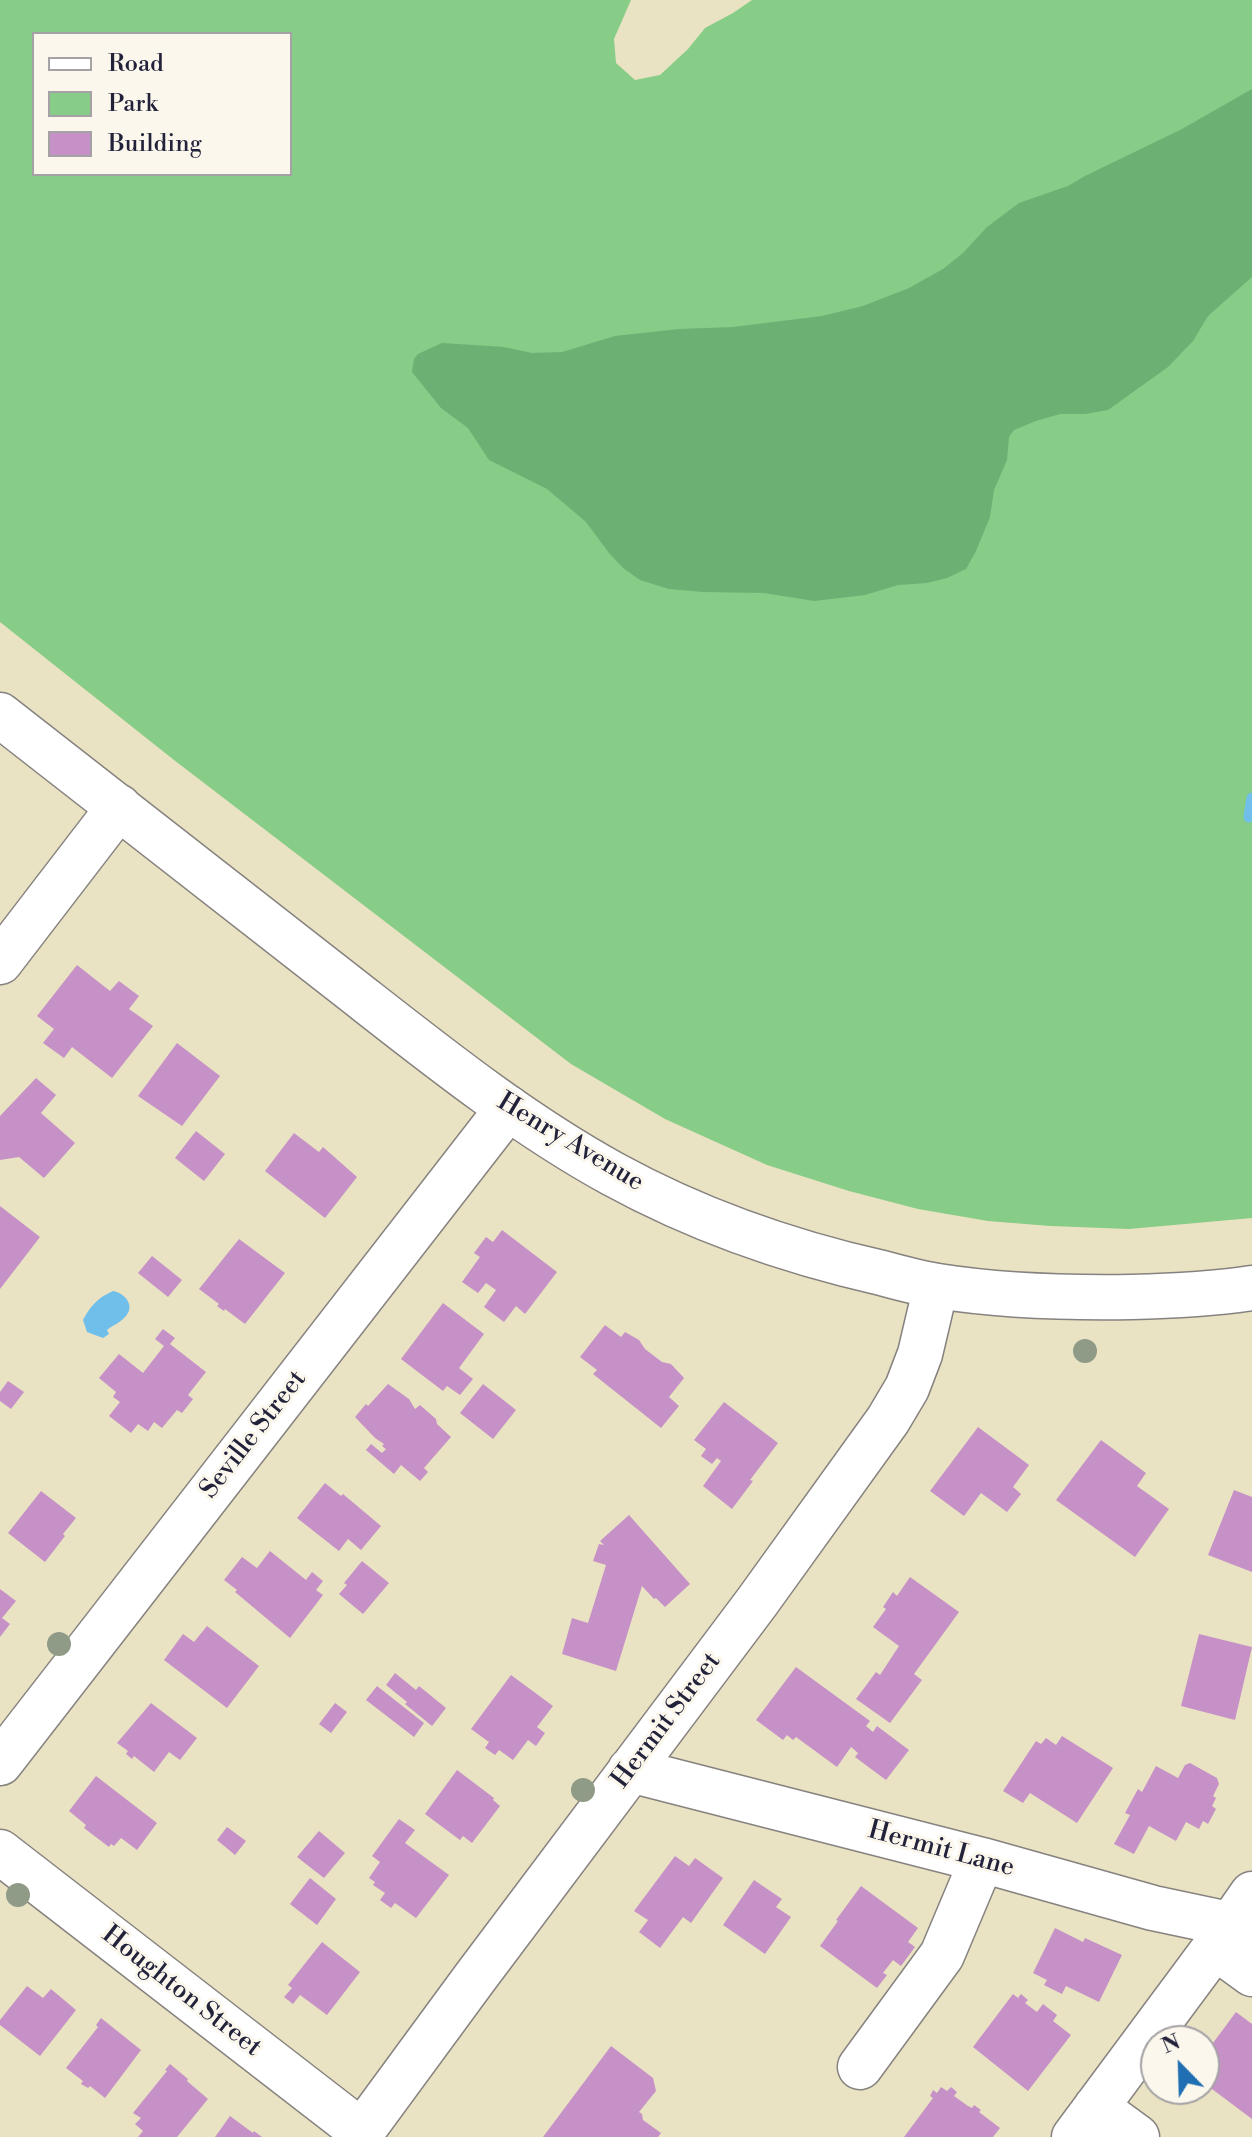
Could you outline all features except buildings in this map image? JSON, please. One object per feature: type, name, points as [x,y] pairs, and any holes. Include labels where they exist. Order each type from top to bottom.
[{"type":"street","name":"Henry Avenue","points":[[0,715],[508,1108],[613,1174],[671,1202],[776,1245],[936,1286],[1025,1295],[1091,1297],[1172,1296],[1252,1288]]},
{"type":"street","points":[[0,962],[119,807]]},
{"type":"street","name":"Seville Street","points":[[0,1763],[508,1108]]},
{"type":"street","name":"Hermit Street","points":[[360,2134],[757,1602],[888,1420],[907,1388],[920,1354],[936,1286]]},
{"type":"street","name":"Hermit Lane","points":[[630,1770],[982,1860],[1153,1908],[1237,1924]]},
{"type":"street","name":"Houghton Street","points":[[0,1852],[360,2134]]},
{"type":"street","points":[[860,2067],[942,1955],[982,1860]]},
{"type":"street","points":[[1237,1924],[1252,1974]]},
{"type":"street","points":[[1137,2137],[1085,2122],[1237,1924]]},
{"type":"green space","points":[[0,0],[631,0],[614,39],[616,63],[635,80],[660,75],[705,28],[752,0],[1252,0],[1252,1218],[1129,1229],[988,1221],[918,1209],[767,1165],[665,1119],[571,1064],[174,760],[0,622]]},
{"type":"green space","points":[[1252,89],[1252,277],[1208,316],[1193,341],[1168,367],[1108,410],[1060,414],[1014,430],[1009,437],[1007,460],[994,490],[990,517],[976,551],[966,569],[947,578],[898,585],[865,595],[814,601],[764,593],[669,589],[640,580],[609,553],[586,522],[547,489],[489,460],[468,428],[441,408],[412,372],[418,354],[442,343],[504,347],[532,353],[562,352],[615,336],[733,327],[822,316],[863,306],[909,288],[943,269],[987,227],[1019,203],[1068,186],[1182,129]]},
{"type":"water","points":[[113,1291],[128,1301],[128,1313],[107,1330],[109,1334],[103,1338],[87,1332],[83,1320],[86,1315],[99,1299]]},
{"type":"waterway","points":[[1249,817],[1252,798]]}]
